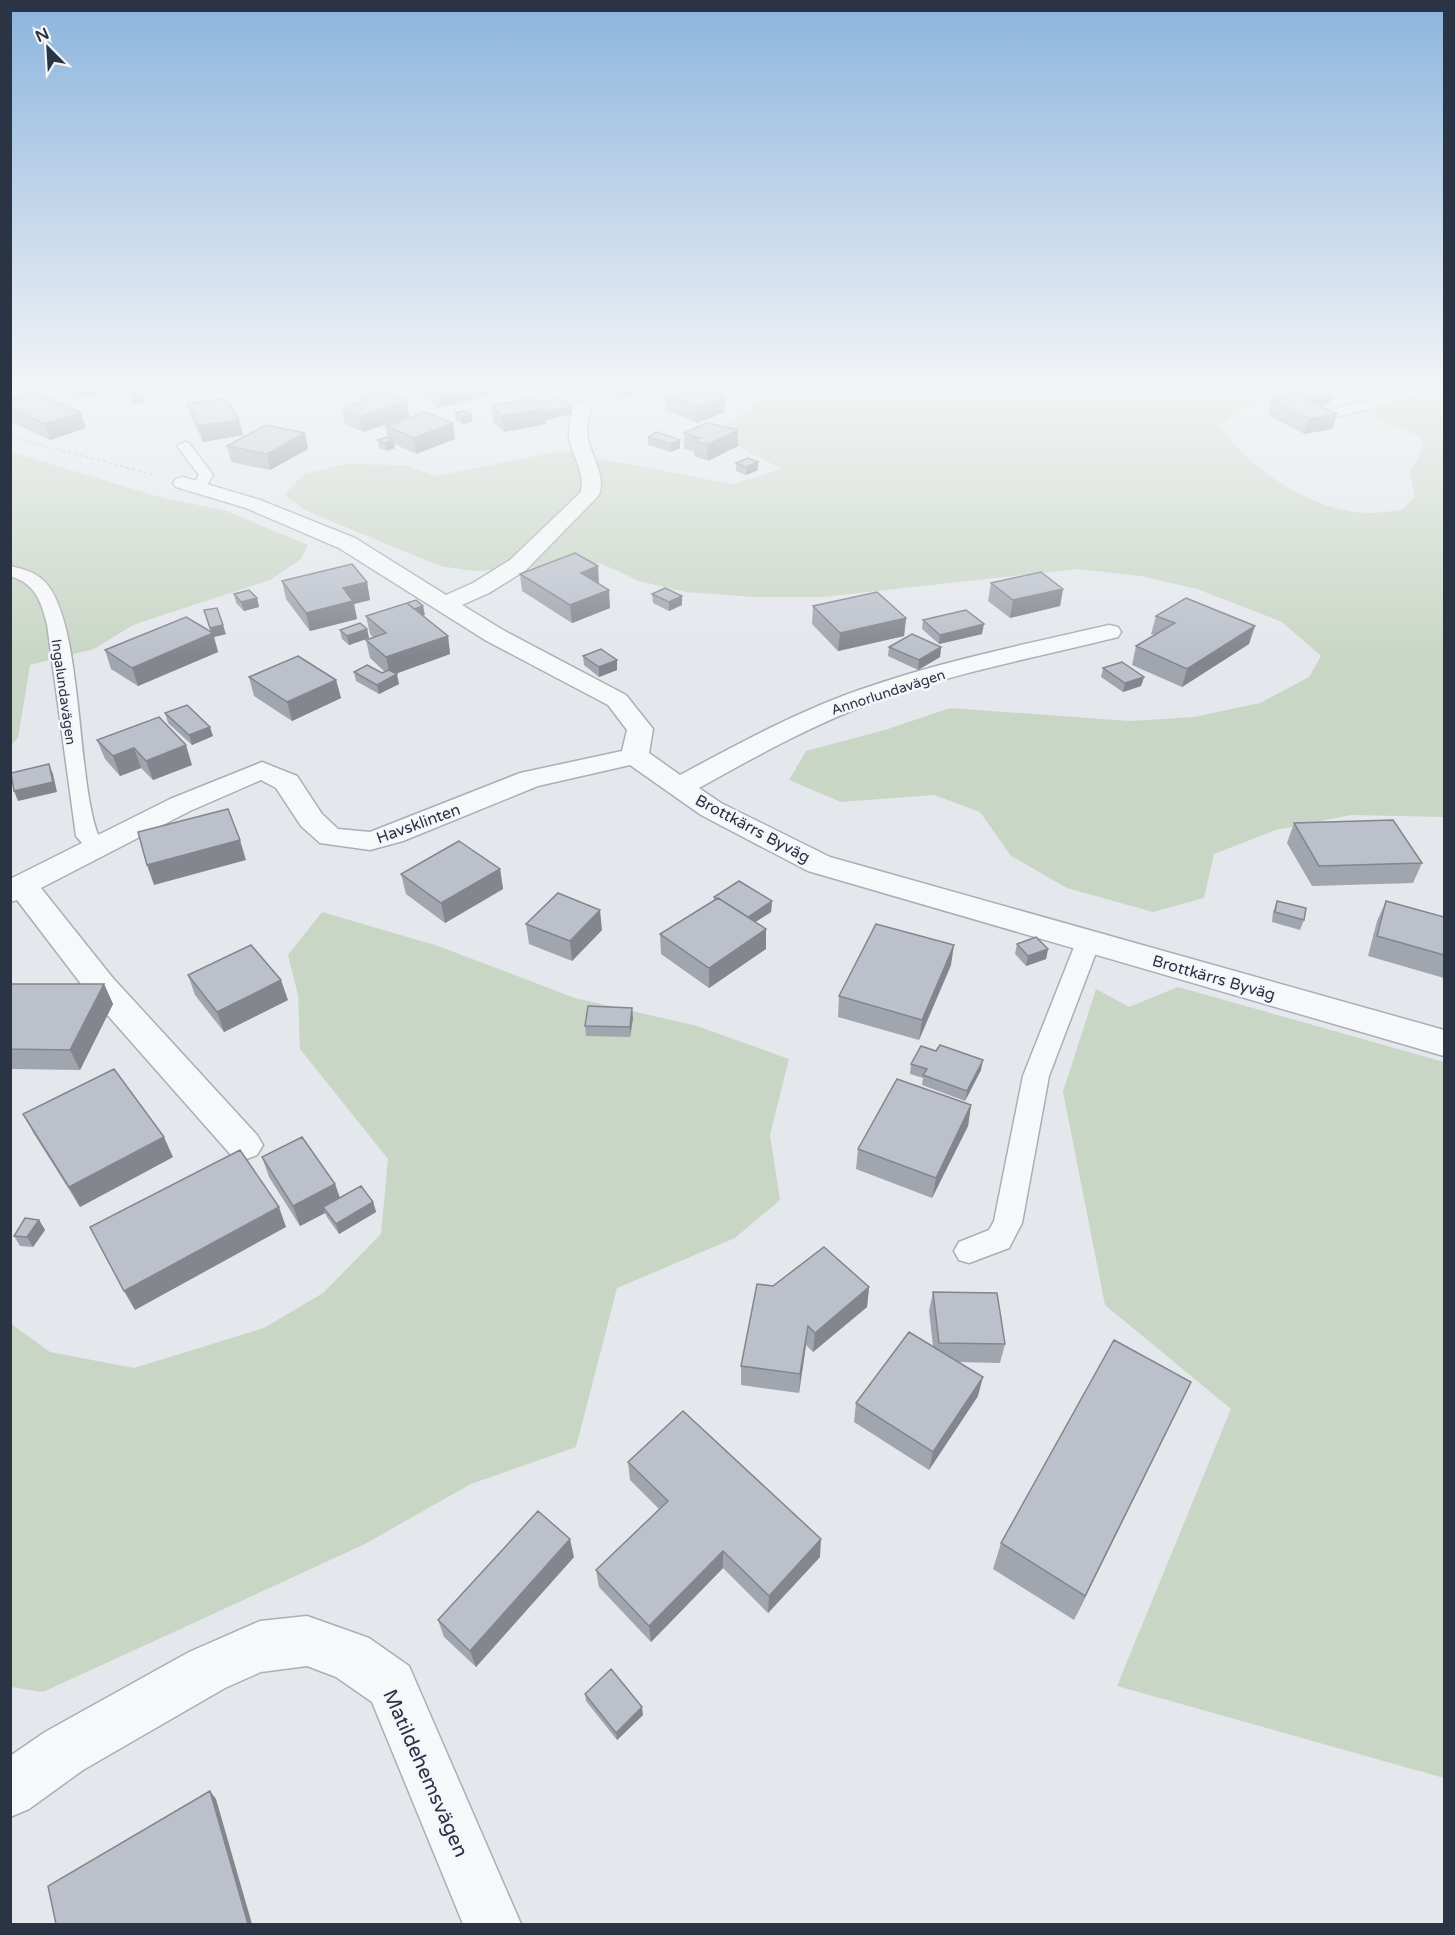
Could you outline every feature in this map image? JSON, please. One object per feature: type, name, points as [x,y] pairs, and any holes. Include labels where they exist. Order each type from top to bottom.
[{"type":"street","points":[[443,605],[481,588],[518,565],[589,495],[593,485],[590,475]]},
{"type":"street","points":[[191,485],[253,504],[347,543],[443,605],[537,659],[617,700],[640,729],[635,756]]},
{"type":"street","name":"Annorlundavägen","points":[[679,788],[792,727],[838,707],[938,675],[1109,632]]},
{"type":"street","name":"Brottkärrs Byväg","points":[[635,756],[711,809],[787,850],[819,864],[1444,1043]]},
{"type":"street","name":"Havsklinten","points":[[244,1145],[16,889],[180,805],[262,770],[287,782],[311,820],[330,837],[370,841],[393,835],[530,779],[635,756]]},
{"type":"street","name":"Matildehemsvägen","points":[[10,1790],[64,1751],[207,1670],[260,1647],[307,1641],[351,1656],[391,1684],[492,1924]]},
{"type":"lane","points":[[191,485],[206,475]]},
{"type":"lane","name":"Ingalundavägen","points":[[10,571],[25,574],[38,584],[46,597],[61,650],[87,836],[97,846]]},
{"type":"lane","points":[[969,1251],[999,1239],[1008,1223],[1036,1076],[1088,942]]},
{"type":"path","points":[[154,475],[191,485]]},
{"type":"green space","points":[[11,475],[88,475],[163,498],[224,510],[308,545],[301,559],[270,580],[133,625],[94,649],[30,665],[18,738],[11,745]]},
{"type":"green space","points":[[303,475],[687,475],[732,484],[761,475],[1269,475],[1314,501],[1338,509],[1361,513],[1398,511],[1404,508],[1415,497],[1410,475],[1444,475],[1444,817],[1351,815],[1276,830],[1214,854],[1204,898],[1153,912],[1067,888],[1011,856],[980,812],[934,795],[841,802],[789,780],[806,751],[885,730],[950,708],[1130,721],[1194,717],[1260,703],[1309,677],[1321,656],[1282,622],[1197,589],[1141,576],[1078,569],[822,597],[752,597],[686,592],[639,581],[600,563],[475,571],[440,566],[307,511],[284,495]]},
{"type":"green space","points":[[322,912],[438,946],[575,998],[697,1026],[789,1059],[770,1135],[780,1200],[735,1238],[617,1288],[576,1447],[471,1484],[363,1545],[43,1692],[11,1687],[10,1323],[50,1352],[134,1368],[264,1328],[323,1293],[381,1234],[388,1159],[300,1049],[298,995],[288,955]]},
{"type":"green space","points":[[1178,987],[1444,1062],[1444,1778],[1117,1686],[1231,1409],[1105,1305],[1063,1092],[1096,989],[1129,1007]]},
{"type":"building","points":[[575,553],[598,566],[581,573],[609,590],[570,605],[520,574]]},
{"type":"building","points":[[352,564],[367,582],[343,588],[353,601],[306,613],[282,581]]},
{"type":"building","points":[[1041,572],[1063,589],[1013,600],[991,583]]},
{"type":"building","points":[[665,588],[682,596],[669,602],[652,594]]},
{"type":"building","points":[[249,590],[257,598],[241,602],[234,594]]},
{"type":"building","points":[[877,592],[906,618],[840,633],[813,606]]},
{"type":"building","points":[[1186,598],[1255,626],[1187,669],[1136,646],[1175,623],[1156,616]]},
{"type":"building","points":[[416,600],[423,606],[414,609],[407,603]]},
{"type":"building","points":[[407,603],[448,636],[386,657],[366,640],[386,633],[366,616]]},
{"type":"building","points":[[217,608],[223,625],[210,628],[204,610]]},
{"type":"building","points":[[966,610],[984,624],[940,635],[923,620]]},
{"type":"building","points":[[186,617],[213,633],[132,668],[105,650]]},
{"type":"building","points":[[360,623],[367,629],[347,636],[340,630]]},
{"type":"building","points":[[912,634],[941,647],[919,660],[889,647]]},
{"type":"building","points":[[601,649],[617,660],[599,667],[583,656]]},
{"type":"building","points":[[298,656],[336,680],[287,702],[249,677]]},
{"type":"building","points":[[1122,662],[1144,677],[1125,683],[1103,668]]},
{"type":"building","points":[[367,665],[382,673],[389,670],[397,674],[377,685],[354,672]]},
{"type":"building","points":[[187,705],[210,727],[189,735],[165,713]]},
{"type":"building","points":[[159,717],[186,745],[146,761],[134,748],[113,756],[97,740]]},
{"type":"building","points":[[49,764],[53,782],[14,791],[11,773]]},
{"type":"building","points":[[228,809],[240,840],[147,865],[138,832]]},
{"type":"building","points":[[1393,820],[1422,863],[1319,866],[1294,823]]},
{"type":"building","points":[[459,841],[500,869],[441,903],[401,874]]},
{"type":"building","points":[[739,881],[772,901],[748,917],[714,897]]},
{"type":"building","points":[[558,893],[600,910],[570,941],[526,924]]},
{"type":"building","points":[[718,898],[766,929],[709,968],[660,934]]},
{"type":"building","points":[[1277,901],[1306,908],[1304,920],[1275,912]]},
{"type":"building","points":[[1386,901],[1444,917],[1444,955],[1377,936]]},
{"type":"building","points":[[876,924],[954,945],[922,1020],[839,996]]},
{"type":"building","points":[[1036,937],[1048,949],[1028,956],[1017,944]]},
{"type":"building","points":[[251,945],[281,980],[217,1012],[188,975]]},
{"type":"building","points":[[10,984],[104,984],[70,1050],[10,1049]]},
{"type":"building","points":[[588,1006],[632,1008],[630,1027],[585,1026]]},
{"type":"building","points":[[940,1045],[983,1060],[967,1091],[923,1075],[927,1069],[911,1064],[921,1046],[936,1051]]},
{"type":"building","points":[[114,1069],[164,1137],[69,1187],[23,1114]]},
{"type":"building","points":[[897,1079],[971,1105],[936,1178],[858,1149]]},
{"type":"building","points":[[302,1137],[335,1184],[293,1206],[262,1157]]},
{"type":"building","points":[[240,1150],[279,1207],[124,1291],[90,1227]]},
{"type":"building","points":[[361,1186],[373,1202],[336,1224],[323,1207]]},
{"type":"building","points":[[25,1218],[39,1220],[27,1237],[14,1236]]},
{"type":"building","points":[[824,1247],[869,1287],[815,1333],[808,1326],[800,1374],[741,1366],[757,1284],[773,1286]]},
{"type":"building","points":[[933,1292],[997,1293],[1005,1344],[939,1343]]},
{"type":"building","points":[[909,1332],[983,1377],[933,1452],[856,1403]]},
{"type":"building","points":[[1114,1340],[1191,1382],[1085,1596],[1001,1543]]},
{"type":"building","points":[[683,1411],[821,1539],[769,1596],[723,1551],[649,1626],[596,1570],[668,1501],[628,1462]]},
{"type":"building","points":[[538,1511],[570,1539],[470,1651],[438,1620]]},
{"type":"building","points":[[611,1669],[642,1707],[616,1733],[585,1694]]},
{"type":"building","points":[[210,1791],[248,1924],[56,1924],[48,1886]]}]
